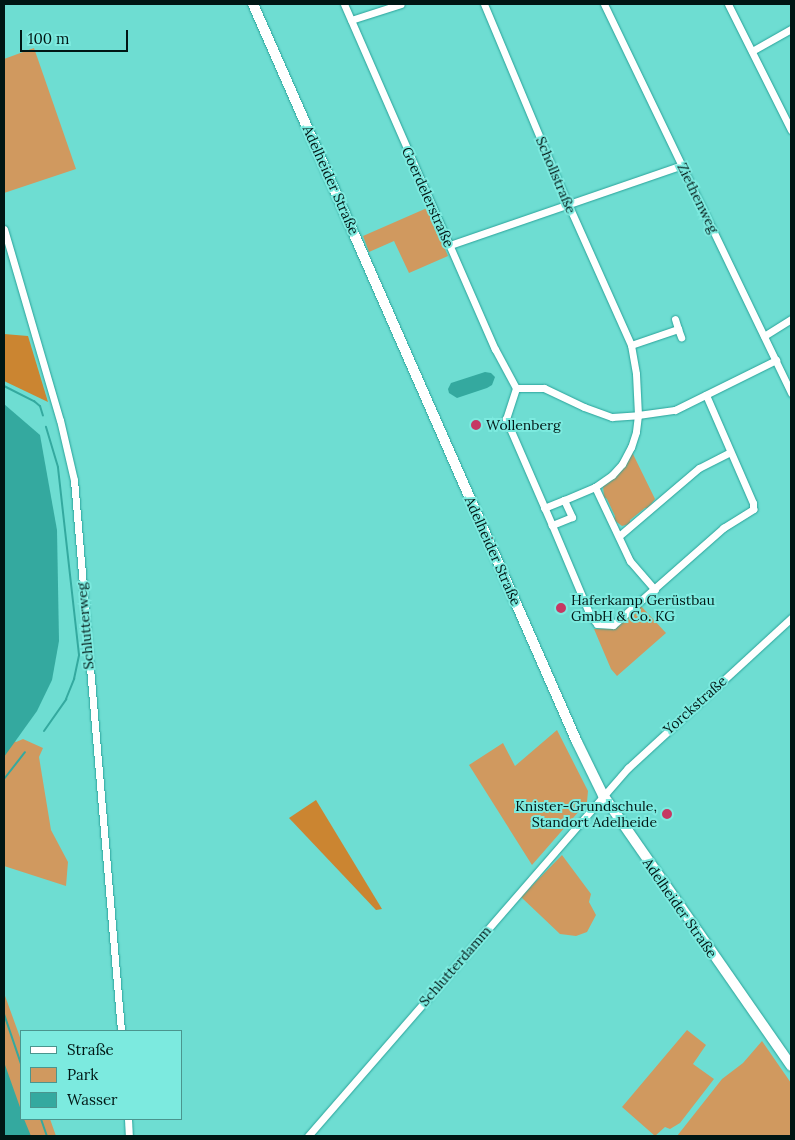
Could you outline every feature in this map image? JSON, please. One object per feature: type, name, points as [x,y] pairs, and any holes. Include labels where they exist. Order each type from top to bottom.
[{"type":"main road","name":"Adelheider Straße","points":[[253,4],[577,742],[603,796],[791,1066]]},
{"type":"street","name":"Goerdelerstraße","points":[[344,4],[495,349],[516,388]]},
{"type":"street","points":[[351,20],[401,4]]},
{"type":"street","name":"Schollstraße","points":[[484,4],[569,206],[631,345],[636,374],[638,415],[631,447],[622,464],[612,475],[595,488],[544,508]]},
{"type":"street","name":"Ziethenweg","points":[[604,4],[791,393]]},
{"type":"street","points":[[728,4],[791,130]]},
{"type":"street","points":[[752,51],[791,30]]},
{"type":"street","points":[[450,246],[682,165]]},
{"type":"street","name":"Schlutterweg","points":[[4,229],[60,420],[74,480],[121,1030]]},
{"type":"street","points":[[675,319],[681,337]]},
{"type":"street","points":[[764,336],[791,319]]},
{"type":"street","points":[[631,345],[678,329]]},
{"type":"street","points":[[706,395],[754,503],[753,509],[723,528],[655,590],[613,625],[597,624],[590,615],[506,419],[516,388],[544,388],[584,408],[612,418],[675,410],[776,360]]},
{"type":"street","points":[[619,536],[699,468],[730,452]]},
{"type":"street","points":[[595,488],[630,561],[655,590]]},
{"type":"street","points":[[552,526],[572,517],[564,500]]},
{"type":"street","name":"Yorckstraße","points":[[603,796],[655,742],[791,618]]},
{"type":"street","name":"Schlutterdamm","points":[[308,1136],[603,796]]},
{"type":"street","points":[[128,1120],[129,1136]]},
{"type":"green space","points":[[34,48],[76,169],[4,193],[4,59]]},
{"type":"green space","points":[[427,208],[448,256],[409,273],[394,241],[369,252],[363,236]]},
{"type":"green space","points":[[631,450],[655,499],[648,508],[645,508],[630,520],[630,524],[622,526],[614,520],[615,516],[607,499],[604,497],[603,486],[624,467]]},
{"type":"green space","points":[[640,605],[666,633],[617,676],[611,669],[594,629],[614,628]]},
{"type":"green space","points":[[4,729],[7,737],[16,742],[23,739],[43,748],[39,757],[51,830],[68,862],[66,886],[4,866]]},
{"type":"green space","points":[[557,730],[588,791],[587,802],[532,865],[469,765],[503,743],[515,766]]},
{"type":"green space","points":[[562,855],[591,894],[589,902],[596,915],[587,932],[576,936],[560,934],[521,897]]},
{"type":"green space","points":[[4,993],[20,1037],[20,1120],[50,1120],[56,1136],[4,1136]]},
{"type":"green space","points":[[687,1030],[706,1045],[693,1064],[714,1079],[680,1123],[670,1129],[665,1127],[655,1136],[622,1107]]},
{"type":"green space","points":[[762,1041],[791,1083],[791,1136],[677,1136],[722,1079],[743,1063]]},
{"type":"shaded area","points":[[4,334],[28,336],[48,402],[4,381]]},
{"type":"shaded area","points":[[316,800],[382,909],[376,910],[289,818]]},
{"type":"water","points":[[485,372],[491,373],[495,377],[492,385],[487,388],[457,398],[449,393],[448,389],[451,383]]},
{"type":"water","points":[[4,404],[40,435],[57,530],[59,641],[52,680],[37,711],[4,757]]},
{"type":"water","points":[[4,1062],[20,1107],[20,1120],[24,1120],[31,1136],[4,1136]]},
{"type":"waterway","points":[[4,386],[34,401],[40,406],[43,416]]},
{"type":"waterway","points":[[44,731],[66,699],[74,679],[79,655],[58,467],[46,427]]},
{"type":"waterway","points":[[4,779],[25,752]]},
{"type":"waterway","points":[[4,1014],[20,1061]]},
{"type":"waterway","points":[[41,1120],[47,1136]]},
{"type":"place","name":"Wollenberg","points":[[476,425]]},
{"type":"place","name":"Haferkamp Gerüstbau GmbH & Co. KG","points":[[561,608]]},
{"type":"place","name":"Knister-Grundschule, Standort Adelheide","points":[[667,814]]}]
